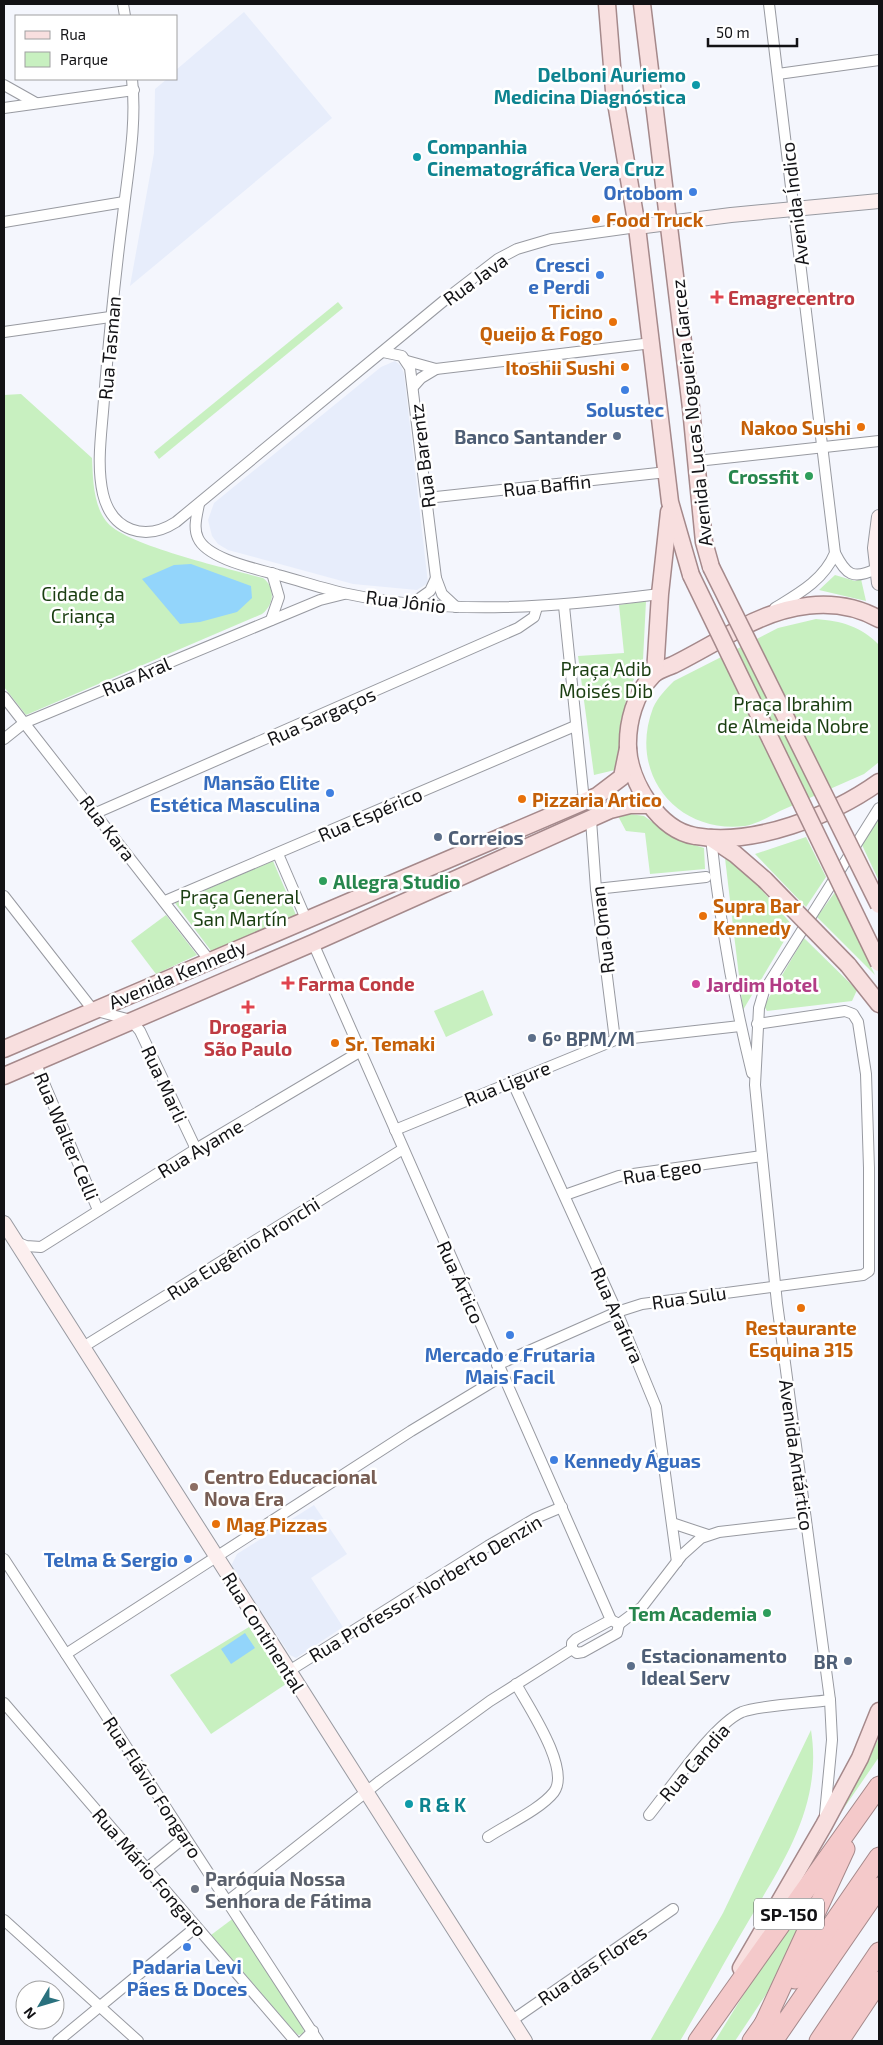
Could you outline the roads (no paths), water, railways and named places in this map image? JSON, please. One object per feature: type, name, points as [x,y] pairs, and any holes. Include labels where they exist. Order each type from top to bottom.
[{"type":"highway","name":"SP-150","points":[[698,2041],[879,1786]]},
{"type":"highway","points":[[764,2024],[863,1810]]},
{"type":"highway","name":"SP-150","points":[[752,2041],[879,1857]]},
{"type":"highway","name":"SP-150","points":[[773,2041],[879,1887]]},
{"type":"highway","points":[[819,2041],[879,1952]]},
{"type":"highway","points":[[839,2041],[874,1994],[879,1981]]},
{"type":"main road","name":"Avenida Lucas Nogueira Garcez","points":[[606,4],[614,91],[637,228],[670,502],[691,575],[879,963]]},
{"type":"main road","name":"Avenida Lucas Nogueira Garcez","points":[[642,4],[670,223],[697,461],[704,542],[712,567],[879,905]]},
{"type":"main road","name":"Avenida Lucas Nogueira Garcez","points":[[655,673],[660,594],[670,502]]},
{"type":"main road","points":[[879,619],[859,610],[834,604],[804,606],[761,617],[655,673],[640,692],[633,710],[628,748],[632,766],[650,805],[679,831],[694,836],[711,838],[756,834],[800,824],[841,806],[879,782]]},
{"type":"main road","name":"Avenida Kennedy","points":[[4,1049],[597,796],[622,777],[628,748]]},
{"type":"main road","name":"Avenida Kennedy","points":[[4,1076],[313,943],[621,806],[650,805]]},
{"type":"main road","points":[[711,838],[735,854],[765,880],[848,965],[879,1004]]},
{"type":"main road","points":[[698,2041],[824,1825],[860,1758],[879,1710]]},
{"type":"street","name":"Avenida Índico","points":[[769,4],[835,553],[844,568],[851,574],[863,574],[876,568]]},
{"type":"street","points":[[778,74],[879,60]]},
{"type":"street","name":"Rua Tasman","points":[[132,80],[134,90],[133,126],[110,317],[100,460],[102,485],[106,503],[120,523],[133,530],[148,533],[169,527],[199,504]]},
{"type":"street","points":[[4,85],[36,102]]},
{"type":"street","points":[[4,108],[36,102],[134,90]]},
{"type":"street","name":"Rua Java","points":[[199,504],[485,268],[512,252],[551,239],[670,223],[879,201]]},
{"type":"street","points":[[4,222],[124,202]]},
{"type":"street","points":[[4,332],[110,317]]},
{"type":"street","points":[[383,352],[398,354],[406,361],[436,369],[652,343]]},
{"type":"street","name":"Rua Barentz","points":[[406,361],[414,387],[436,578],[442,594],[456,607]]},
{"type":"street","points":[[414,387],[421,378],[436,369]]},
{"type":"street","points":[[697,461],[879,441]]},
{"type":"street","name":"Rua Baffin","points":[[427,498],[667,472]]},
{"type":"street","name":"Rua Jônio","points":[[199,504],[196,533],[204,547],[217,555],[272,573],[348,594],[456,607],[564,606],[660,594]]},
{"type":"street","points":[[879,517],[876,568],[879,583]]},
{"type":"street","points":[[761,617],[816,580],[828,568],[835,553]]},
{"type":"street","points":[[271,620],[279,597],[272,573]]},
{"type":"street","points":[[413,603],[430,592],[436,578]]},
{"type":"street","name":"Rua Aral","points":[[4,739],[24,723],[325,598],[348,594]]},
{"type":"street","points":[[564,606],[584,801]]},
{"type":"street","name":"Rua Sargaços","points":[[96,813],[500,636],[531,619],[537,607]]},
{"type":"street","name":"Rua Kara","points":[[4,697],[210,961]]},
{"type":"street","name":"Rua Espérico","points":[[165,901],[575,726]]},
{"type":"street","name":"Avenida Antártico","points":[[824,1825],[831,1750],[830,1700],[775,1286],[756,1085],[757,1024],[764,990],[879,808]]},
{"type":"street","name":"Rua Oman","points":[[591,820],[596,889],[615,1040]]},
{"type":"street","name":"Avenida Antártico","points":[[711,838],[715,876],[740,1026],[756,1085]]},
{"type":"street","points":[[278,854],[306,919]]},
{"type":"street","points":[[596,889],[706,877]]},
{"type":"street","points":[[4,896],[93,1010],[131,1020]]},
{"type":"street","name":"Rua Ártico","points":[[313,943],[502,1376],[615,1622]]},
{"type":"street","name":"Rua Sulu","points":[[498,1365],[617,1312],[672,1298],[863,1275],[869,1268],[866,1074],[858,1022],[849,1012],[757,1024]]},
{"type":"street","name":"Rua Marli","points":[[131,1020],[140,1031],[196,1149]]},
{"type":"street","name":"Rua Ligure","points":[[394,1130],[615,1040],[740,1026]]},
{"type":"street","name":"Rua Ayame","points":[[41,1247],[196,1149],[361,1051]]},
{"type":"street","name":"Rua Walter Celli","points":[[35,1062],[98,1210]]},
{"type":"street","name":"Rua Arafura","points":[[512,1081],[617,1312],[656,1406],[677,1562]]},
{"type":"street","name":"Rua Eugênio Aronchi","points":[[83,1347],[403,1149]]},
{"type":"street","name":"Rua Egeo","points":[[565,1195],[619,1176],[762,1156]]},
{"type":"street","name":"Rua Continental","points":[[4,1223],[364,1792],[525,2041]]},
{"type":"street","points":[[16,1242],[26,1246],[41,1247],[35,1271]]},
{"type":"street","points":[[66,1654],[216,1556],[502,1376]]},
{"type":"street","name":"Rua Professor Norberto Denzin","points":[[289,1671],[488,1546],[536,1518],[562,1507]]},
{"type":"street","points":[[572,1649],[572,1644],[576,1639],[615,1622],[642,1607],[677,1562],[696,1542],[708,1535],[806,1522]]},
{"type":"street","points":[[672,1523],[708,1535]]},
{"type":"street","name":"Rua Flávio Fongaro","points":[[4,1559],[318,2041]]},
{"type":"street","points":[[572,1649],[577,1653],[583,1652],[617,1633],[615,1622]]},
{"type":"street","points":[[228,1901],[364,1792],[516,1684],[572,1649]]},
{"type":"street","points":[[488,1837],[545,1800],[555,1791],[559,1780],[555,1758],[516,1684]]},
{"type":"street","name":"Rua Candia","points":[[649,1815],[716,1731],[733,1717],[748,1711],[830,1700]]},
{"type":"street","name":"Rua Mário Fongaro","points":[[4,1704],[295,2041]]},
{"type":"street","points":[[147,1868],[185,1837]]},
{"type":"street","name":"Rua das Flores","points":[[511,2021],[673,1909]]},
{"type":"street","points":[[4,1920],[138,2041]]},
{"type":"street","points":[[58,2041],[196,1927]]},
{"type":"street","points":[[303,2041],[312,2031]]},
{"type":"water","points":[[191,564],[251,586],[252,598],[237,612],[200,622],[180,624],[142,579],[174,565]]},
{"type":"water","points":[[245,1633],[255,1648],[231,1664],[221,1649]]},
{"type":"place","name":"Delboni Auriemo Medicina Diagnóstica","points":[[696,85]]},
{"type":"place","name":"Companhia Cinematográfica Vera Cruz","points":[[417,157]]},
{"type":"place","name":"Ortobom","points":[[693,192]]},
{"type":"place","name":"Food Truck","points":[[596,219]]},
{"type":"place","name":"Cresci e Perdi","points":[[600,275]]},
{"type":"place","name":"Emagrecentro","points":[[717,297]]},
{"type":"place","name":"Ticino Queijo & Fogo","points":[[613,322]]},
{"type":"place","name":"Itoshii Sushi","points":[[625,367]]},
{"type":"place","name":"Solustec","points":[[625,390]]},
{"type":"place","name":"Nakoo Sushi","points":[[861,427]]},
{"type":"place","name":"Banco Santander","points":[[617,436]]},
{"type":"place","name":"Crossfit","points":[[809,476]]},
{"type":"place","name":"Mansão Elite Estética Masculina","points":[[330,793]]},
{"type":"place","name":"Pizzaria Artico","points":[[522,799]]},
{"type":"place","name":"Correios","points":[[438,837]]},
{"type":"place","name":"Allegra Studio","points":[[323,881]]},
{"type":"place","name":"Supra Bar Kennedy","points":[[703,916]]},
{"type":"place","name":"Farma Conde","points":[[288,983]]},
{"type":"place","name":"Jardim Hotel","points":[[696,984]]},
{"type":"place","name":"Drogaria São Paulo","points":[[248,1007]]},
{"type":"place","name":"6º BPM/M","points":[[532,1038]]},
{"type":"place","name":"Sr. Temaki","points":[[335,1043]]},
{"type":"place","name":"Restaurante Esquina 315","points":[[801,1308]]},
{"type":"place","name":"Mercado e Frutaria Mais Facil","points":[[510,1335]]},
{"type":"place","name":"Kennedy Águas","points":[[554,1460]]},
{"type":"place","name":"Centro Educacional Nova Era","points":[[194,1487]]},
{"type":"place","name":"Mag Pizzas","points":[[216,1524]]},
{"type":"place","name":"Telma & Sergio","points":[[188,1559]]},
{"type":"place","name":"Tem Academia","points":[[767,1613]]},
{"type":"place","name":"BR","points":[[848,1661]]},
{"type":"place","name":"Estacionamento Ideal Serv","points":[[631,1666]]},
{"type":"place","name":"R & K","points":[[409,1804]]},
{"type":"place","name":"Paróquia Nossa Senhora de Fátima","points":[[195,1889]]},
{"type":"place","name":"Padaria Levi Pães & Doces","points":[[187,1947]]},
{"type":"park label","name":"Cidade da Criança","points":[[83,604]]},
{"type":"park label","name":"Praça Adib Moisés Dib","points":[[606,679]]},
{"type":"park label","name":"Praça Ibrahim de Almeida Nobre","points":[[793,714]]},
{"type":"park label","name":"Praça General San Martín","points":[[240,907]]}]
